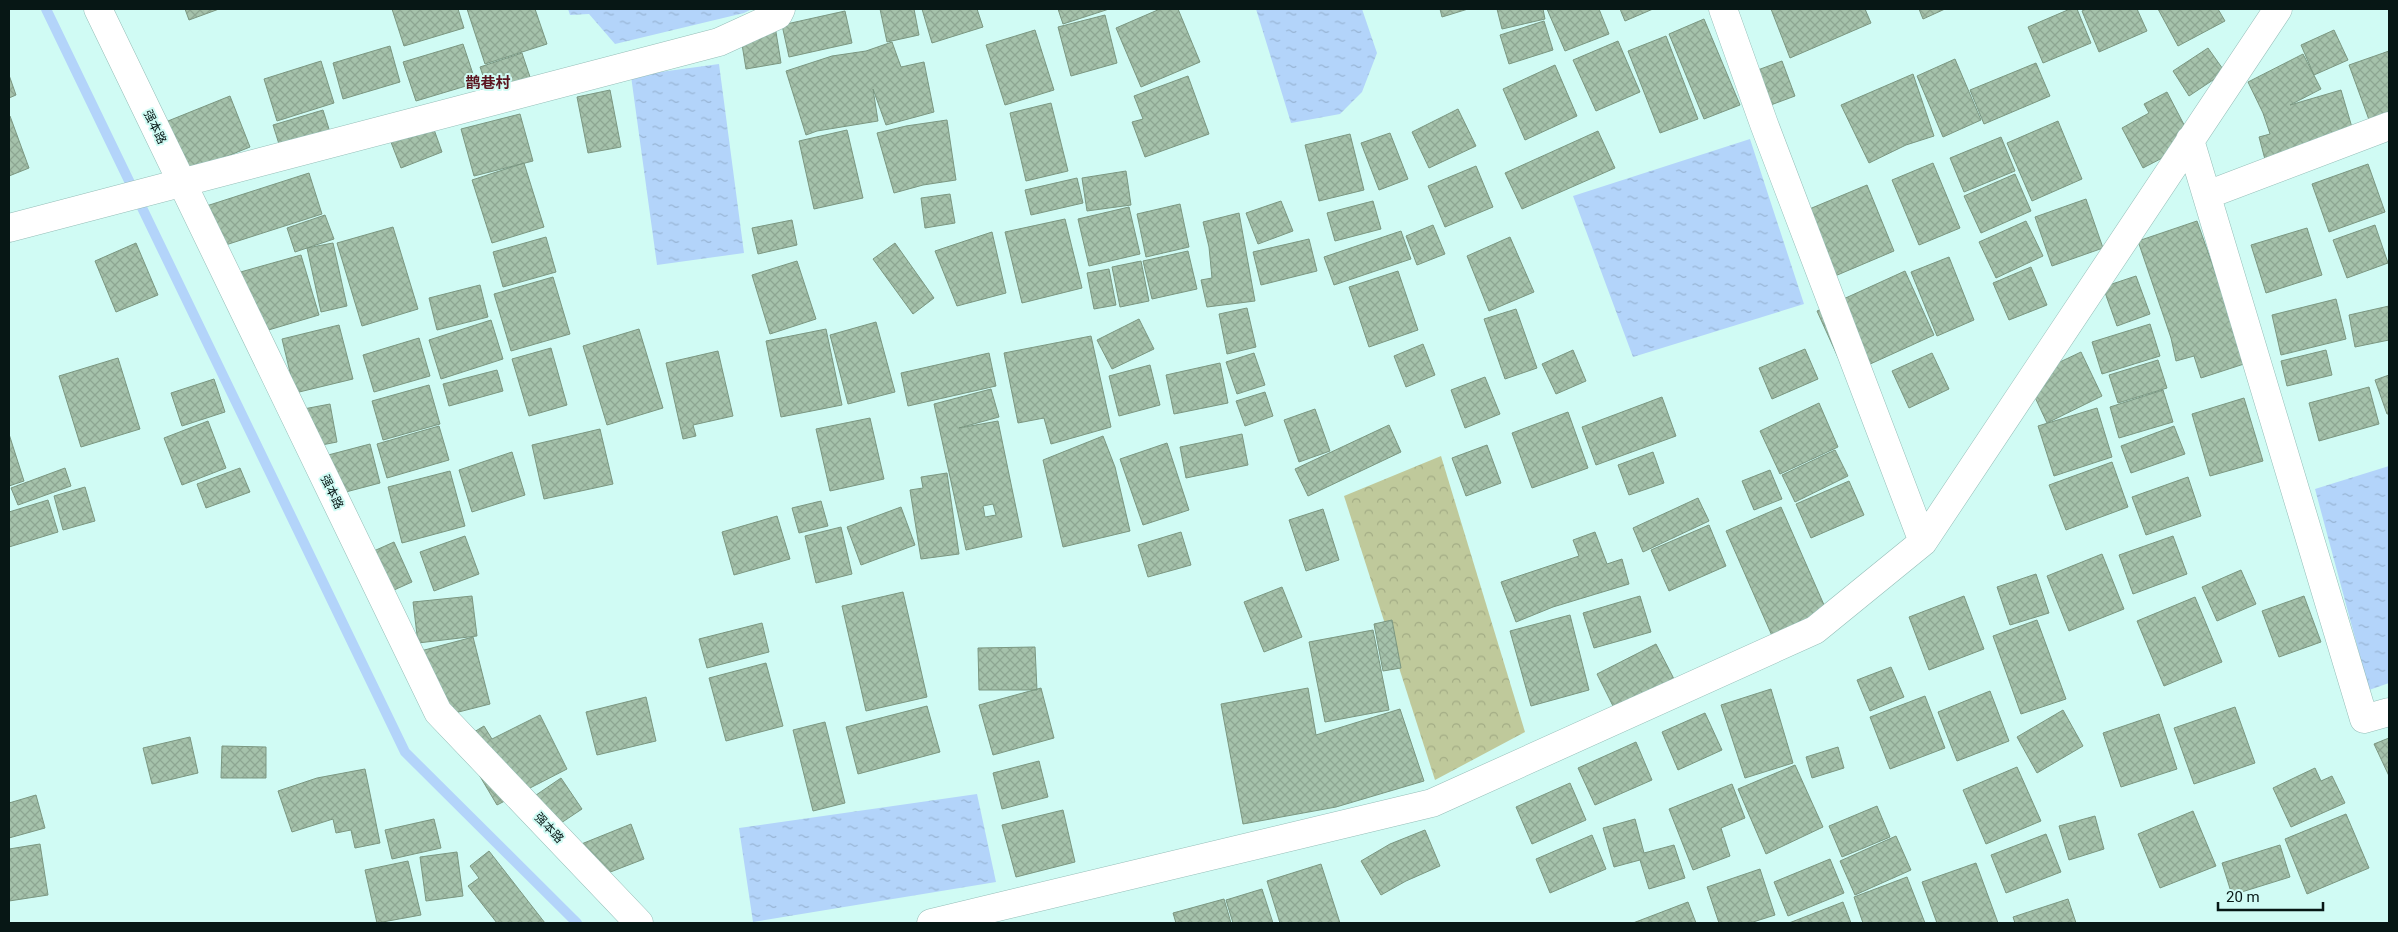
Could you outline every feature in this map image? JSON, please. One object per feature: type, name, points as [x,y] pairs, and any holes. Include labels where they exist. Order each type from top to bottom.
[{"type":"street","name":"强本路","points":[[98,9],[438,712],[639,923]]},
{"type":"street","points":[[9,228],[719,42],[778,15],[781,9]]},
{"type":"street","points":[[1724,9],[1764,124],[1923,542]]},
{"type":"street","points":[[931,923],[1432,804],[1815,630],[1923,542],[2190,140],[2267,15]]},
{"type":"street","points":[[2207,195],[2389,126]]},
{"type":"street","points":[[2190,140],[2364,720],[2389,712]]},
{"type":"green space","points":[[1441,456],[1525,732],[1435,780],[1344,496]]},
{"type":"water","points":[[568,9],[752,9],[744,13],[615,44],[589,14],[570,15]]},
{"type":"water","points":[[1256,9],[1362,9],[1377,53],[1362,92],[1340,114],[1291,123]]},
{"type":"water","points":[[719,64],[744,253],[657,265],[631,76]]},
{"type":"water","points":[[1750,139],[1804,304],[1633,357],[1573,196]]},
{"type":"water","points":[[2389,466],[2389,683],[2369,690],[2315,489]]},
{"type":"water","points":[[977,794],[996,882],[753,922],[739,828]]},
{"type":"building","points":[[185,9],[219,9],[189,20]]},
{"type":"building","points":[[392,9],[458,9],[464,28],[404,46]]},
{"type":"building","points":[[467,9],[535,9],[547,44],[485,64]]},
{"type":"building","points":[[880,9],[914,9],[919,35],[887,42]]},
{"type":"building","points":[[922,9],[977,9],[983,27],[932,43]]},
{"type":"building","points":[[1058,9],[1109,9],[1063,24]]},
{"type":"building","points":[[1160,9],[1178,9],[1200,62],[1141,87],[1116,28]]},
{"type":"building","points":[[1440,9],[1468,9],[1442,17]]},
{"type":"building","points":[[1497,9],[1543,9],[1545,19],[1502,29]]},
{"type":"building","points":[[1547,9],[1599,9],[1609,34],[1565,51]]},
{"type":"building","points":[[1620,9],[1653,9],[1625,21]]},
{"type":"building","points":[[1771,9],[1865,9],[1871,23],[1790,58]]},
{"type":"building","points":[[1919,9],[1945,9],[1923,19]]},
{"type":"building","points":[[2070,9],[2077,9],[2091,43],[2043,63],[2028,27]]},
{"type":"building","points":[[2086,9],[2137,9],[2147,31],[2099,52],[2082,11]]},
{"type":"building","points":[[2158,9],[2218,9],[2225,21],[2178,46]]},
{"type":"building","points":[[845,11],[852,43],[789,57],[782,25]]},
{"type":"building","points":[[1105,15],[1117,63],[1071,76],[1058,27]]},
{"type":"building","points":[[1704,19],[1740,105],[1704,119],[1669,34]]},
{"type":"building","points":[[1544,21],[1553,50],[1509,64],[1500,35]]},
{"type":"building","points":[[775,26],[781,63],[746,69],[740,32]]},
{"type":"building","points":[[1035,30],[1054,90],[1005,105],[986,45]]},
{"type":"building","points":[[2334,30],[2348,60],[2314,75],[2301,45]]},
{"type":"building","points":[[1666,36],[1698,119],[1660,133],[1628,51]]},
{"type":"building","points":[[1618,41],[1640,92],[1596,111],[1573,60]]},
{"type":"building","points":[[892,42],[901,67],[924,62],[934,112],[886,125],[873,89],[878,121],[817,131],[806,135],[786,71],[832,56],[866,51]]},
{"type":"building","points":[[463,44],[476,83],[416,101],[403,62]]},
{"type":"building","points":[[390,46],[400,82],[343,99],[333,63]]},
{"type":"building","points":[[2208,48],[2225,72],[2189,96],[2173,71]]},
{"type":"building","points":[[2389,51],[2389,122],[2372,128],[2349,65]]},
{"type":"building","points":[[522,53],[531,80],[489,93],[480,67]]},
{"type":"building","points":[[2303,54],[2321,89],[2290,105],[2341,90],[2356,141],[2267,167],[2259,137],[2270,134],[2263,113],[2248,82]]},
{"type":"building","points":[[1955,59],[1981,120],[1943,137],[1917,76]]},
{"type":"building","points":[[321,61],[334,103],[277,121],[264,79]]},
{"type":"building","points":[[1782,61],[1795,96],[1760,109],[1747,74]]},
{"type":"building","points":[[2036,63],[2050,96],[1984,124],[1970,90]]},
{"type":"building","points":[[1555,65],[1577,116],[1525,140],[1503,89]]},
{"type":"building","points":[[1913,74],[1934,136],[1906,145],[1869,163],[1841,105]]},
{"type":"building","points":[[9,75],[16,95],[9,98]]},
{"type":"building","points":[[1188,76],[1209,134],[1145,157],[1132,122],[1143,119],[1134,96]]},
{"type":"building","points":[[610,90],[621,147],[588,153],[577,97]]},
{"type":"building","points":[[2167,92],[2193,142],[2143,168],[2122,128],[2149,113],[2144,104]]},
{"type":"building","points":[[230,96],[250,147],[183,174],[163,123]]},
{"type":"building","points":[[1051,103],[1068,171],[1026,181],[1010,113]]},
{"type":"building","points":[[1458,109],[1476,146],[1429,168],[1412,132]]},
{"type":"building","points":[[323,110],[334,145],[284,160],[273,125]]},
{"type":"building","points":[[520,114],[533,161],[474,176],[461,129]]},
{"type":"building","points":[[9,117],[29,168],[9,176]]},
{"type":"building","points":[[947,120],[956,180],[923,185],[894,193],[877,133],[906,126]]},
{"type":"building","points":[[431,121],[442,152],[401,168],[389,137]]},
{"type":"building","points":[[2058,121],[2082,179],[2032,201],[2007,143]]},
{"type":"building","points":[[847,130],[863,198],[814,209],[799,141]]},
{"type":"building","points":[[1598,131],[1615,168],[1522,209],[1505,173]]},
{"type":"building","points":[[1390,133],[1408,179],[1379,190],[1361,143]]},
{"type":"building","points":[[1350,134],[1364,190],[1319,201],[1305,145]]},
{"type":"building","points":[[2001,137],[2015,171],[1964,192],[1950,158]]},
{"type":"building","points":[[524,163],[544,227],[492,243],[472,180]]},
{"type":"building","points":[[1933,163],[1960,228],[1919,245],[1892,180]]},
{"type":"building","points":[[2368,164],[2385,212],[2329,232],[2312,184]]},
{"type":"building","points":[[1476,166],[1493,207],[1445,227],[1428,186]]},
{"type":"building","points":[[1126,171],[1131,205],[1087,211],[1082,178]]},
{"type":"building","points":[[309,173],[322,214],[210,250],[197,209]]},
{"type":"building","points":[[2015,174],[2031,211],[1981,233],[1964,196]]},
{"type":"building","points":[[1077,178],[1083,203],[1031,215],[1025,190]]},
{"type":"building","points":[[1867,185],[1894,251],[1835,276],[1807,210]]},
{"type":"building","points":[[950,194],[955,223],[925,228],[921,198]]},
{"type":"building","points":[[2086,199],[2103,248],[2052,266],[2035,217]]},
{"type":"building","points":[[1281,201],[1293,231],[1258,244],[1246,213]]},
{"type":"building","points":[[1373,201],[1381,229],[1335,241],[1327,213]]},
{"type":"building","points":[[1180,204],[1189,247],[1146,257],[1137,214]]},
{"type":"building","points":[[1129,207],[1140,254],[1089,266],[1078,219]]},
{"type":"building","points":[[1239,213],[1255,301],[1207,307],[1201,280],[1212,278],[1209,247],[1203,222]]},
{"type":"building","points":[[325,215],[334,239],[295,252],[287,228]]},
{"type":"building","points":[[1065,219],[1082,288],[1022,303],[1005,232]]},
{"type":"building","points":[[792,220],[797,245],[758,254],[752,228]]},
{"type":"building","points":[[2026,221],[2043,256],[1996,278],[1979,242]]},
{"type":"building","points":[[2197,221],[2247,363],[2201,378],[2194,356],[2176,361],[2171,338],[2138,241]]},
{"type":"building","points":[[1433,225],[1445,254],[1417,265],[1406,236]]},
{"type":"building","points":[[2375,225],[2388,263],[2347,278],[2333,240]]},
{"type":"building","points":[[393,227],[418,309],[362,326],[337,243]]},
{"type":"building","points":[[2307,228],[2322,275],[2266,293],[2251,245]]},
{"type":"building","points":[[1401,231],[1411,259],[1334,285],[1324,257]]},
{"type":"building","points":[[992,232],[1006,293],[957,306],[935,251]]},
{"type":"building","points":[[546,237],[556,272],[503,287],[493,252]]},
{"type":"building","points":[[1510,237],[1534,292],[1489,311],[1467,256]]},
{"type":"building","points":[[1309,239],[1317,271],[1261,285],[1253,252]]},
{"type":"building","points":[[136,243],[158,295],[116,312],[95,261]]},
{"type":"building","points":[[333,243],[347,306],[321,312],[307,248]]},
{"type":"building","points":[[895,243],[934,298],[913,314],[873,259]]},
{"type":"building","points":[[1188,251],[1197,289],[1152,299],[1143,261]]},
{"type":"building","points":[[301,255],[319,315],[255,334],[237,273]]},
{"type":"building","points":[[1949,257],[1974,320],[1937,336],[1911,272]]},
{"type":"building","points":[[797,261],[816,319],[770,334],[752,275]]},
{"type":"building","points":[[1141,261],[1149,301],[1120,307],[1112,267]]},
{"type":"building","points":[[2031,267],[2047,305],[2009,320],[1993,283]]},
{"type":"building","points":[[1109,269],[1116,305],[1094,309],[1087,273]]},
{"type":"building","points":[[1398,271],[1418,330],[1369,347],[1349,287]]},
{"type":"building","points":[[1905,271],[1934,335],[1846,375],[1817,311]]},
{"type":"building","points":[[2136,276],[2150,314],[2117,326],[2103,287]]},
{"type":"building","points":[[553,277],[570,334],[511,351],[494,294]]},
{"type":"building","points":[[480,285],[488,317],[437,330],[429,298]]},
{"type":"building","points":[[2336,299],[2346,339],[2281,355],[2272,315]]},
{"type":"building","points":[[2389,306],[2389,340],[2355,347],[2349,315]]},
{"type":"building","points":[[1247,308],[1256,347],[1227,354],[1219,314]]},
{"type":"building","points":[[1516,309],[1537,368],[1505,379],[1484,319]]},
{"type":"building","points":[[1139,319],[1154,349],[1112,369],[1097,340]]},
{"type":"building","points":[[491,320],[503,359],[441,379],[429,340]]},
{"type":"building","points":[[876,322],[895,392],[848,404],[830,335]]},
{"type":"building","points":[[2150,324],[2160,356],[2102,374],[2092,342]]},
{"type":"building","points":[[339,325],[353,379],[295,393],[282,339]]},
{"type":"building","points":[[639,329],[663,408],[607,425],[583,346]]},
{"type":"building","points":[[826,329],[842,405],[781,417],[766,341]]},
{"type":"building","points":[[1091,336],[1111,427],[1051,444],[1044,418],[1018,423],[1004,353]]},
{"type":"building","points":[[419,338],[430,376],[374,392],[363,355]]},
{"type":"building","points":[[1423,344],[1435,375],[1406,387],[1394,356]]},
{"type":"building","points":[[551,348],[567,405],[529,416],[512,359]]},
{"type":"building","points":[[1805,349],[1818,379],[1772,399],[1759,368]]},
{"type":"building","points":[[1573,350],[1586,381],[1556,394],[1542,364]]},
{"type":"building","points":[[2326,350],[2332,375],[2287,386],[2281,361]]},
{"type":"building","points":[[718,351],[733,416],[693,425],[696,436],[683,439],[666,363]]},
{"type":"building","points":[[2081,352],[2102,396],[2047,423],[2026,378]]},
{"type":"building","points":[[989,353],[996,386],[908,406],[901,373]]},
{"type":"building","points":[[1254,353],[1265,385],[1237,394],[1226,362]]},
{"type":"building","points":[[1932,353],[1949,389],[1909,408],[1892,371]]},
{"type":"building","points":[[118,358],[140,429],[81,447],[59,376]]},
{"type":"building","points":[[2158,360],[2167,388],[2118,403],[2109,375]]},
{"type":"building","points":[[1220,363],[1228,403],[1174,414],[1166,375]]},
{"type":"building","points":[[1150,365],[1160,405],[1119,416],[1109,376]]},
{"type":"building","points":[[497,370],[503,391],[449,406],[443,384]]},
{"type":"building","points":[[2389,375],[2389,414],[2387,414],[2375,380]]},
{"type":"building","points":[[1485,377],[1500,414],[1465,428],[1451,390]]},
{"type":"building","points":[[214,379],[225,412],[182,426],[171,393]]},
{"type":"building","points":[[429,385],[440,424],[383,440],[372,401]]},
{"type":"building","points":[[2369,387],[2379,424],[2319,441],[2309,403]]},
{"type":"building","points":[[991,389],[999,417],[959,428],[998,421],[1022,537],[966,550],[934,404]],"holes":[[[993,504],[996,515],[985,517],[983,506]]]},
{"type":"building","points":[[2163,390],[2173,422],[2119,438],[2110,407]]},
{"type":"building","points":[[1265,392],[1273,416],[1245,426],[1236,401]]},
{"type":"building","points":[[1662,397],[1676,436],[1596,465],[1582,427]]},
{"type":"building","points":[[2244,398],[2263,461],[2210,476],[2192,414]]},
{"type":"building","points":[[1819,403],[1838,447],[1780,474],[1760,431]]},
{"type":"building","points":[[330,404],[337,442],[301,449],[293,411]]},
{"type":"building","points":[[2097,408],[2112,457],[2054,476],[2038,426]]},
{"type":"building","points":[[1315,409],[1330,451],[1299,462],[1284,420]]},
{"type":"building","points":[[1568,412],[1588,468],[1532,488],[1512,433]]},
{"type":"building","points":[[870,418],[884,479],[830,491],[816,429]]},
{"type":"building","points":[[208,421],[226,468],[182,485],[164,438]]},
{"type":"building","points":[[1389,425],[1401,452],[1308,496],[1295,469]]},
{"type":"building","points":[[439,426],[449,460],[387,478],[377,444]]},
{"type":"building","points":[[2174,426],[2185,454],[2131,473],[2121,446]]},
{"type":"building","points":[[600,429],[613,484],[544,499],[532,445]]},
{"type":"building","points":[[9,434],[24,481],[9,486]]},
{"type":"building","points":[[1242,434],[1248,465],[1186,478],[1180,447]]},
{"type":"building","points":[[1103,436],[1115,467],[1130,531],[1063,547],[1043,460]]},
{"type":"building","points":[[1167,443],[1189,510],[1143,525],[1120,459]]},
{"type":"building","points":[[370,444],[380,483],[323,498],[313,459]]},
{"type":"building","points":[[1487,445],[1501,483],[1466,496],[1452,458]]},
{"type":"building","points":[[1835,450],[1848,476],[1795,502],[1782,475]]},
{"type":"building","points":[[512,452],[525,495],[472,512],[459,470]]},
{"type":"building","points":[[1653,452],[1664,483],[1629,495],[1618,465]]},
{"type":"building","points":[[2112,462],[2128,507],[2066,530],[2049,485]]},
{"type":"building","points":[[65,468],[71,486],[18,505],[11,488]]},
{"type":"building","points":[[240,468],[250,492],[206,508],[197,484]]},
{"type":"building","points":[[1770,470],[1782,499],[1754,510],[1742,481]]},
{"type":"building","points":[[450,471],[465,526],[402,543],[388,487]]},
{"type":"building","points":[[947,473],[959,554],[921,559],[910,490],[923,488],[921,477]]},
{"type":"building","points":[[2188,477],[2201,516],[2146,535],[2132,497]]},
{"type":"building","points":[[1849,481],[1864,515],[1811,538],[1796,504]]},
{"type":"building","points":[[85,487],[95,521],[63,530],[54,496]]},
{"type":"building","points":[[1698,498],[1709,521],[1643,552],[1633,528]]},
{"type":"building","points":[[48,500],[58,532],[9,547],[9,512]]},
{"type":"building","points":[[821,501],[828,526],[799,533],[792,508]]},
{"type":"building","points":[[901,507],[915,545],[861,565],[847,527]]},
{"type":"building","points":[[1781,507],[1828,614],[1773,638],[1726,531]]},
{"type":"building","points":[[1323,509],[1339,560],[1306,571],[1289,520]]},
{"type":"building","points":[[777,516],[790,559],[734,575],[722,532]]},
{"type":"building","points":[[1709,525],[1726,566],[1669,591],[1651,550]]},
{"type":"building","points":[[841,527],[852,574],[816,583],[805,536]]},
{"type":"building","points":[[1181,532],[1191,565],[1148,577],[1138,545]]},
{"type":"building","points":[[1595,532],[1607,564],[1622,559],[1629,584],[1553,607],[1516,622],[1501,582],[1579,556],[1573,540]]},
{"type":"building","points":[[465,536],[479,574],[434,591],[420,552]]},
{"type":"building","points":[[2173,536],[2187,574],[2133,594],[2119,555]]},
{"type":"building","points":[[394,542],[412,582],[376,598],[358,558]]},
{"type":"building","points":[[2102,554],[2124,609],[2069,631],[2047,576]]},
{"type":"building","points":[[2241,570],[2256,604],[2217,621],[2202,587]]},
{"type":"building","points":[[2036,574],[2049,613],[2010,625],[1997,587]]},
{"type":"building","points":[[1282,587],[1302,637],[1264,652],[1244,602]]},
{"type":"building","points":[[903,592],[927,697],[866,711],[842,606]]},
{"type":"building","points":[[472,596],[477,636],[418,643],[413,602]]},
{"type":"building","points":[[1640,596],[1651,632],[1594,648],[1583,613]]},
{"type":"building","points":[[1964,596],[1984,649],[1929,670],[1909,617]]},
{"type":"building","points":[[2304,596],[2321,642],[2279,657],[2262,611]]},
{"type":"building","points":[[2195,597],[2222,662],[2164,686],[2137,621]]},
{"type":"building","points":[[1570,615],[1589,690],[1531,706],[1510,631]]},
{"type":"building","points":[[1392,620],[1401,668],[1383,671],[1374,624]]},
{"type":"building","points":[[2037,620],[2066,699],[2021,714],[1993,636]]},
{"type":"building","points":[[762,623],[769,652],[707,668],[699,639]]},
{"type":"building","points":[[1373,630],[1389,710],[1325,722],[1309,642]]},
{"type":"building","points":[[473,637],[490,704],[435,718],[417,652]]},
{"type":"building","points":[[1656,644],[1675,681],[1615,710],[1597,674]]},
{"type":"building","points":[[1035,647],[1037,690],[979,690],[978,648]]},
{"type":"building","points":[[766,663],[783,726],[726,741],[709,678]]},
{"type":"building","points":[[1891,667],[1904,697],[1870,711],[1857,680]]},
{"type":"building","points":[[1041,688],[1054,738],[993,755],[979,705]]},
{"type":"building","points":[[1308,688],[1316,735],[1400,709],[1424,781],[1336,807],[1243,824],[1221,704]]},
{"type":"building","points":[[1771,689],[1793,763],[1745,778],[1721,705]]},
{"type":"building","points":[[1990,691],[2009,741],[1957,761],[1938,712]]},
{"type":"building","points":[[1925,696],[1945,748],[1890,769],[1870,717]]},
{"type":"building","points":[[646,697],[656,741],[597,755],[586,712]]},
{"type":"building","points":[[927,706],[940,752],[858,774],[846,727]]},
{"type":"building","points":[[2235,707],[2255,763],[2194,784],[2174,728]]},
{"type":"building","points":[[2063,710],[2083,746],[2037,773],[2017,737]]},
{"type":"building","points":[[1705,713],[1722,750],[1678,770],[1662,732]]},
{"type":"building","points":[[2159,714],[2177,769],[2121,787],[2103,733]]},
{"type":"building","points":[[540,715],[567,769],[497,805],[459,741],[484,726],[492,739]]},
{"type":"building","points":[[825,722],[845,803],[813,811],[793,730]]},
{"type":"building","points":[[190,737],[198,773],[152,784],[143,748]]},
{"type":"building","points":[[2389,738],[2389,776],[2374,744]]},
{"type":"building","points":[[1636,742],[1652,780],[1595,805],[1578,768]]},
{"type":"building","points":[[222,746],[266,747],[266,778],[221,778]]},
{"type":"building","points":[[1838,747],[1844,768],[1812,778],[1806,757]]},
{"type":"building","points":[[1039,761],[1048,797],[1002,809],[993,773]]},
{"type":"building","points":[[1795,765],[1823,827],[1766,854],[1738,789]]},
{"type":"building","points":[[2017,767],[2041,821],[1986,844],[1963,790]]},
{"type":"building","points":[[2315,768],[2321,781],[2332,776],[2345,803],[2291,827],[2273,788]]},
{"type":"building","points":[[365,769],[380,843],[355,848],[351,830],[336,833],[333,819],[292,832],[278,791],[317,778]]},
{"type":"building","points":[[561,778],[582,809],[543,835],[523,804]]},
{"type":"building","points":[[1570,783],[1586,820],[1532,844],[1516,807]]},
{"type":"building","points":[[1732,784],[1745,818],[1721,828],[1730,856],[1693,870],[1669,809]]},
{"type":"building","points":[[36,795],[45,828],[9,838],[9,803]]},
{"type":"building","points":[[1877,806],[1890,837],[1842,857],[1829,826]]},
{"type":"building","points":[[1063,810],[1075,862],[1016,877],[1002,825]]},
{"type":"building","points":[[2193,811],[2216,866],[2160,888],[2138,834]]},
{"type":"building","points":[[2346,814],[2369,868],[2307,894],[2285,839]]},
{"type":"building","points":[[2095,816],[2104,849],[2069,860],[2059,826]]},
{"type":"building","points":[[434,819],[441,848],[392,859],[385,830]]},
{"type":"building","points":[[1635,819],[1644,853],[1674,845],[1685,878],[1649,889],[1640,860],[1614,867],[1603,828]]},
{"type":"building","points":[[631,824],[644,859],[582,883],[569,849]]},
{"type":"building","points":[[1425,830],[1440,866],[1406,881],[1381,895],[1361,861],[1390,844]]},
{"type":"building","points":[[2046,834],[2061,872],[2006,893],[1991,855]]},
{"type":"building","points":[[1592,835],[1606,869],[1550,893],[1536,859]]},
{"type":"building","points":[[1896,836],[1911,870],[1855,895],[1840,861]]},
{"type":"building","points":[[40,844],[48,895],[9,901],[9,849]]},
{"type":"building","points":[[2280,845],[2290,877],[2232,895],[2222,863]]},
{"type":"building","points":[[489,851],[545,923],[497,923],[468,886],[479,878],[470,866]]},
{"type":"building","points":[[457,852],[463,896],[426,901],[420,857]]},
{"type":"building","points":[[1830,859],[1844,893],[1788,916],[1774,882]]},
{"type":"building","points":[[408,861],[421,915],[377,923],[365,870]]},
{"type":"building","points":[[1976,863],[1998,923],[1937,923],[1922,882]]},
{"type":"building","points":[[1321,864],[1340,923],[1280,923],[1267,881]]},
{"type":"building","points":[[1760,869],[1775,915],[1750,923],[1719,923],[1707,887]]},
{"type":"building","points":[[1907,877],[1925,923],[1863,923],[1854,897]]},
{"type":"building","points":[[1262,889],[1273,923],[1233,923],[1226,900]]},
{"type":"building","points":[[1224,899],[1231,923],[1176,923],[1173,913]]},
{"type":"building","points":[[2068,899],[2076,923],[2015,923],[2013,917]]},
{"type":"building","points":[[1688,902],[1696,923],[1633,923]]},
{"type":"building","points":[[1843,902],[1851,923],[1789,923]]},
{"type":"waterway","points":[[46,9],[405,752],[577,923]]},
{"type":"district","name":"鹊巷村","points":[[488,83]]}]
